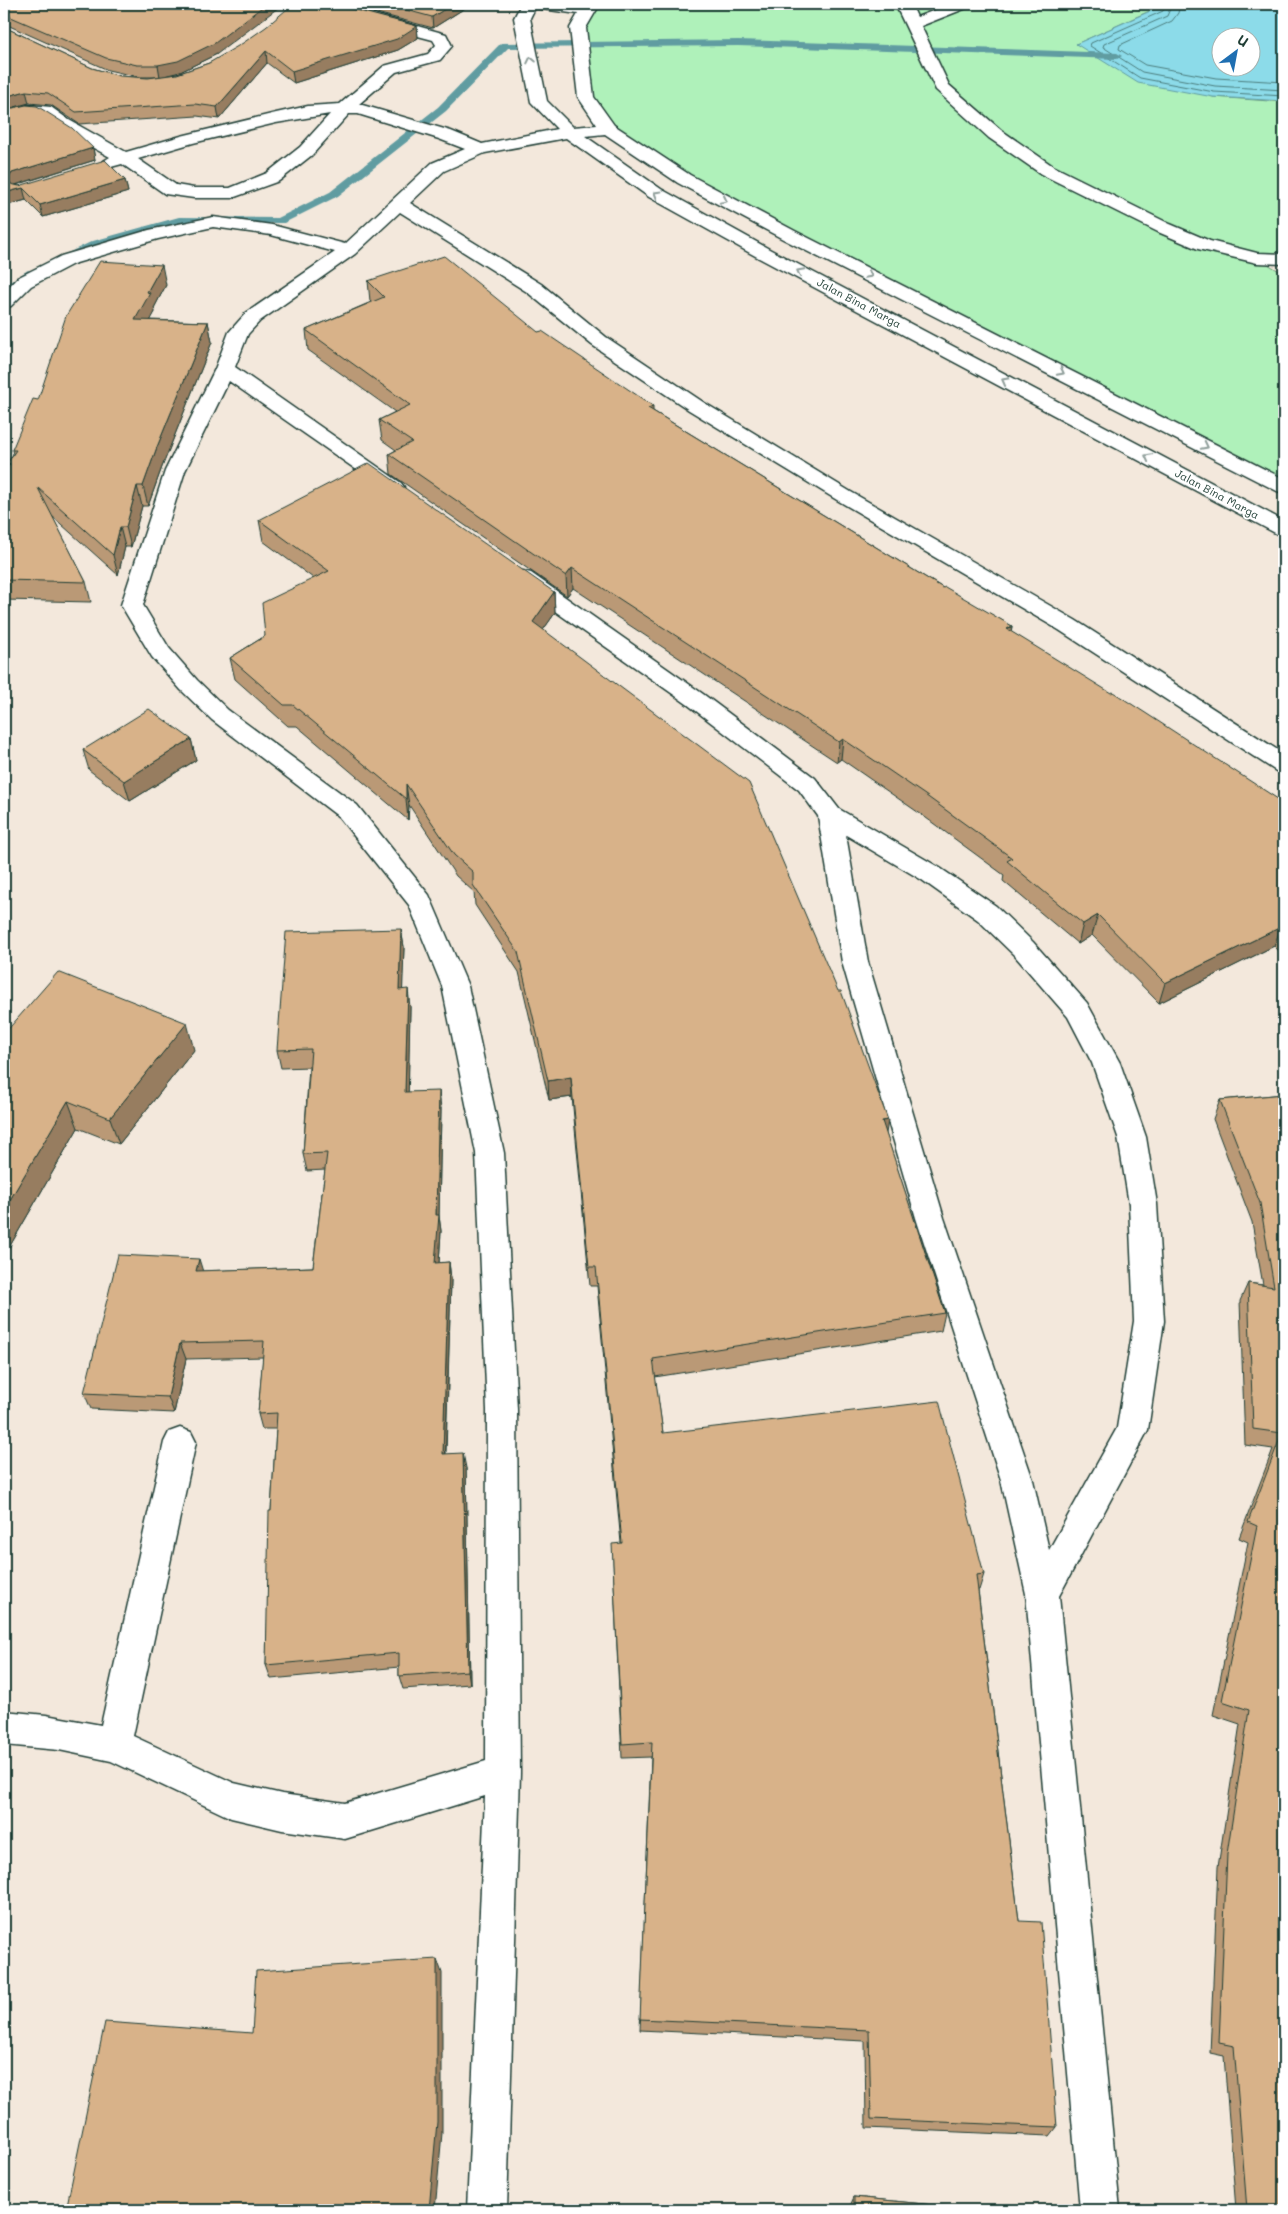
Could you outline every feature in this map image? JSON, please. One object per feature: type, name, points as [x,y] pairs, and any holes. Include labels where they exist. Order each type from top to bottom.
[{"type":"street","points":[[4,116],[29,110],[45,111],[63,124],[124,158],[171,190],[194,193],[232,193],[273,177],[306,151],[352,109],[390,69],[434,57],[444,46],[440,37],[348,13],[323,4]]},
{"type":"street","name":"Jalan Bina Marga","points":[[529,4],[522,18],[539,102],[569,132],[663,197],[765,254],[1284,530]]},
{"type":"street","points":[[537,4],[590,8],[578,28],[586,97],[608,129],[684,179],[789,235],[1284,487]]},
{"type":"street","points":[[903,4],[942,87],[995,134],[1047,170],[1164,228],[1204,245],[1257,258],[1284,259]]},
{"type":"street","points":[[913,27],[964,4]]},
{"type":"street","points":[[96,167],[183,140],[289,114],[352,109],[445,135],[480,149]]},
{"type":"street","points":[[487,2210],[503,1774],[502,1410],[490,1153],[455,986],[420,901],[348,811],[220,715],[189,685],[160,652],[132,605],[175,471],[225,369],[240,332],[253,318],[349,250],[438,167],[480,149],[569,132],[608,129]]},
{"type":"street","points":[[399,204],[534,288],[599,340],[696,406],[844,496],[1067,625],[1284,765]]},
{"type":"street","points":[[4,302],[24,282],[67,260],[154,234],[213,222],[272,230],[349,250]]},
{"type":"street","points":[[225,369],[411,500]]},
{"type":"street","points":[[500,562],[695,699],[807,784],[830,815],[930,874],[987,913],[1024,949],[1078,1010],[1106,1063],[1132,1137],[1143,1204],[1149,1320],[1132,1430],[1042,1594]]},
{"type":"street","points":[[830,815],[855,962],[930,1218],[1017,1480],[1042,1594],[1100,2210]]},
{"type":"street","points":[[114,1744],[180,1442]]},
{"type":"street","points":[[4,1728],[66,1733],[114,1744],[231,1800],[282,1812],[345,1821],[503,1774]]},
{"type":"green space","points":[[591,4],[1165,4],[1076,44],[1213,97],[1284,102],[1284,259],[1258,258],[1284,274],[1284,487],[789,235],[608,129],[586,97],[578,28]]},
{"type":"water","points":[[1166,4],[1284,4],[1284,101],[1213,97],[1138,83],[1076,44]]},
{"type":"building","points":[[4,4],[266,4],[215,43],[178,61],[158,65],[137,65],[106,58],[4,14]]},
{"type":"building","points":[[293,4],[333,4],[417,26],[397,39],[292,71],[266,51],[217,107],[195,104],[76,112],[48,93],[26,91],[4,97],[4,27],[92,68],[120,76],[148,78],[177,74],[209,63],[266,27]]},
{"type":"building","points":[[384,4],[453,4],[432,17]]},
{"type":"building","points":[[26,105],[37,106],[72,128],[93,148],[12,173],[8,179],[11,184],[19,186],[105,160],[125,180],[40,205],[23,188],[4,193],[4,110]]},
{"type":"building","points":[[444,256],[538,332],[542,331],[653,406],[648,408],[943,588],[945,587],[1012,626],[1007,629],[1111,693],[1113,692],[1281,801],[1284,804],[1284,930],[1281,927],[1165,983],[1098,915],[1083,924],[1007,861],[1012,858],[843,739],[839,742],[572,568],[566,576],[389,454],[412,442],[379,420],[410,405],[306,330],[384,297],[368,281]]},
{"type":"building","points":[[100,261],[162,265],[147,292],[150,293],[135,320],[208,322],[143,486],[137,486],[126,527],[120,527],[113,555],[38,488],[86,582],[4,580],[4,473],[10,464],[8,462],[16,450],[12,450],[33,399],[38,400],[66,316]]},
{"type":"building","points":[[369,463],[554,592],[533,622],[749,783],[838,991],[841,991],[888,1120],[882,1121],[945,1313],[653,1359],[663,1433],[939,1401],[984,1574],[976,1575],[1019,1921],[1041,1922],[1057,2127],[871,2119],[869,2030],[640,2019],[652,1742],[622,1744],[612,1544],[622,1543],[596,1267],[589,1267],[571,1077],[548,1081],[518,952],[473,885],[473,872],[454,855],[406,784],[406,799],[293,705],[284,705],[230,658],[265,636],[262,603],[329,571],[259,520]]},
{"type":"building","points":[[149,709],[191,739],[124,781],[83,750]]},
{"type":"building","points":[[401,929],[399,990],[408,989],[405,1092],[439,1091],[436,1215],[439,1215],[435,1263],[449,1262],[443,1454],[463,1453],[468,1671],[399,1676],[399,1653],[266,1665],[269,1511],[271,1511],[277,1413],[258,1414],[264,1341],[180,1343],[168,1397],[84,1393],[118,1255],[199,1259],[196,1271],[313,1267],[327,1153],[303,1154],[311,1049],[277,1050],[286,932]]},
{"type":"building","points":[[58,972],[187,1023],[110,1118],[68,1101],[4,1210],[4,1034]]},
{"type":"building","points":[[1284,1094],[1284,2210],[1247,2210],[1234,2046],[1219,2043],[1227,1854],[1249,1710],[1222,1701],[1257,1526],[1248,1522],[1282,1433],[1253,1429],[1248,1283],[1274,1287],[1260,1203],[1220,1100]]},
{"type":"building","points":[[437,1959],[437,2122],[429,2210],[66,2210],[105,2022],[252,2033],[256,1971]]},
{"type":"building","points":[[854,2197],[983,2210],[854,2210]]},
{"type":"waterway","points":[[61,259],[97,243],[179,220],[280,221],[334,194],[442,109],[505,45],[738,43],[1117,56]]},
{"type":"waterway","points":[[4,291],[28,274]]}]
